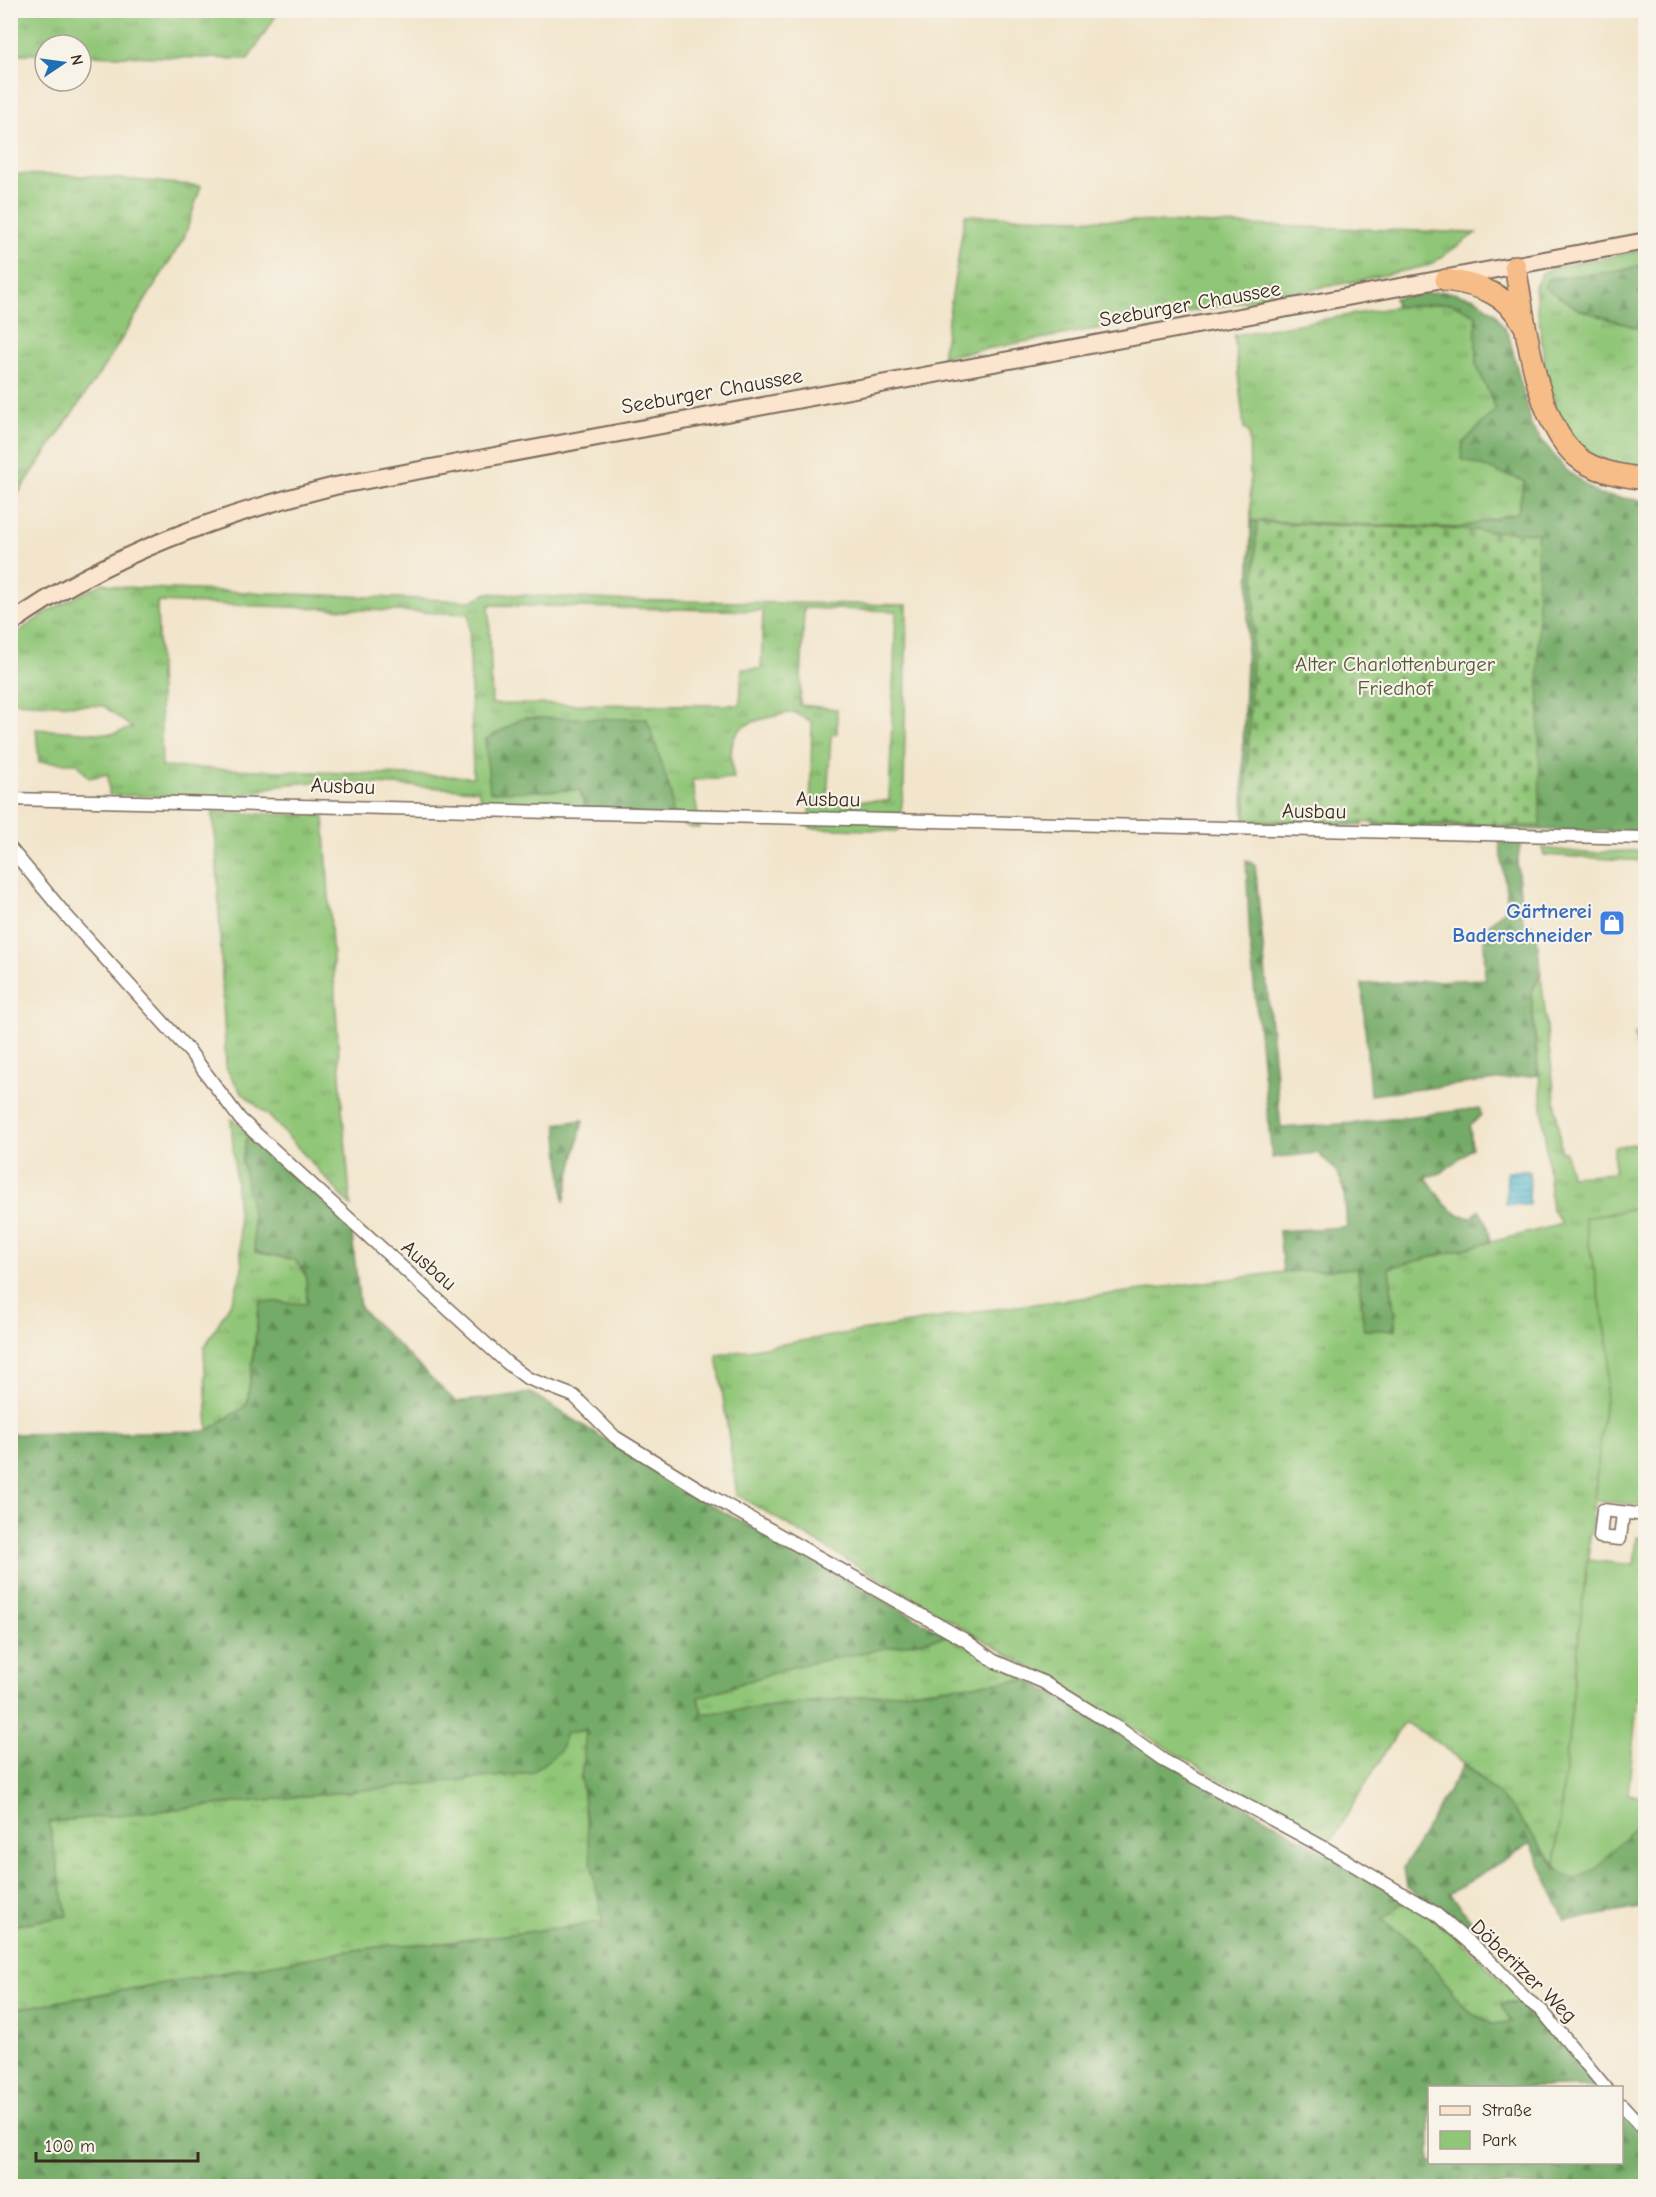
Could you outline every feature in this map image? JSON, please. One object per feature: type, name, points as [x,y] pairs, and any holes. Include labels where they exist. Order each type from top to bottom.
[{"type":"highway","points":[[1515,266],[1544,406],[1561,441],[1570,452],[1598,469],[1639,476]]},
{"type":"highway","points":[[1446,280],[1477,284],[1493,292],[1516,313],[1529,337]]},
{"type":"main road","name":"Seeburger Chaussee","points":[[10,624],[81,581],[184,532],[277,500],[335,486],[1646,242]]},
{"type":"street","name":"Ausbau","points":[[10,799],[1646,838]]},
{"type":"street","name":"Ausbau","points":[[10,848],[72,921],[190,1052],[240,1119],[506,1362],[527,1378],[574,1396]]},
{"type":"street","name":"Döberitzer Weg","points":[[574,1396],[615,1437],[714,1498],[964,1640],[994,1660],[1043,1682],[1121,1730],[1163,1760],[1323,1847],[1435,1912],[1548,2018],[1604,2086]]},
{"type":"street","points":[[1623,1512],[1646,1515]]},
{"type":"street","points":[[1623,2106],[1646,2131]]},
{"type":"green space","points":[[11,10],[279,10],[248,59],[93,55],[93,33],[33,33],[33,54],[11,54]]},
{"type":"green space","points":[[11,174],[91,176],[201,186],[184,238],[109,359],[11,504]]},
{"type":"green space","points":[[965,215],[1476,233],[1430,265],[1357,281],[942,357]]},
{"type":"green space","points":[[1645,250],[1645,264],[1620,271],[1548,279],[1578,309],[1641,329],[1646,341],[1645,467],[1633,469],[1598,461],[1565,434],[1546,377],[1535,287],[1542,273],[1555,267]]},
{"type":"green space","points":[[1645,264],[1645,341],[1641,329],[1578,309],[1544,287],[1548,279],[1620,271]]},
{"type":"green space","name":"Alter Charlottenburger Friedhof","points":[[1444,291],[1475,298],[1495,313],[1509,336],[1532,428],[1565,469],[1599,495],[1645,501],[1645,832],[1374,826],[1377,764],[1364,803],[1363,826],[1244,822],[1243,747],[1251,521],[1460,528],[1518,512],[1524,481],[1461,459],[1463,443],[1496,409],[1476,364],[1476,315],[1451,303],[1396,307],[1394,298]]},
{"type":"green space","points":[[1451,303],[1476,315],[1476,364],[1496,409],[1463,443],[1524,481],[1518,513],[1460,528],[1251,521],[1249,433],[1244,428],[1234,335],[1396,307]]},
{"type":"green space","name":"Alter Charlottenburger Friedhof","points":[[1257,522],[1537,533],[1540,826],[1246,820]]},
{"type":"green space","points":[[103,583],[119,587],[472,601],[487,593],[615,600],[907,605],[904,789],[898,831],[810,828],[812,722],[793,712],[751,723],[735,735],[731,760],[734,778],[692,780],[700,828],[691,828],[672,819],[646,719],[490,792],[580,790],[585,808],[482,803],[478,790],[325,781],[279,785],[238,797],[109,795],[108,774],[89,778],[77,763],[39,762],[36,729],[112,734],[132,728],[104,706],[11,702],[11,637],[49,611]],"holes":[[[157,602],[469,614],[473,777],[162,767]],[[489,605],[763,611],[761,669],[742,669],[740,705],[492,704]],[[804,608],[896,611],[889,801],[827,800],[831,735],[837,733],[837,709],[800,705]]]},
{"type":"green space","points":[[523,718],[647,719],[671,793],[672,819],[585,808],[580,790],[490,792],[485,740]]},
{"type":"green space","points":[[212,812],[324,816],[342,1106],[351,1206],[270,1117],[241,1092],[226,1068],[216,842]]},
{"type":"green space","points":[[1499,839],[1521,841],[1517,864],[1523,922],[1536,927],[1541,976],[1531,991],[1538,1075],[1370,1095],[1362,984],[1485,979],[1484,930],[1508,906]]},
{"type":"green space","points":[[1542,848],[1585,853],[1645,850],[1645,861],[1544,855]]},
{"type":"green space","points":[[1246,860],[1255,865],[1281,1128],[1357,1123],[1480,1108],[1481,1115],[1470,1126],[1472,1148],[1441,1173],[1426,1177],[1444,1204],[1456,1213],[1472,1218],[1479,1209],[1487,1223],[1491,1242],[1389,1268],[1396,1330],[1364,1330],[1358,1268],[1283,1272],[1279,1231],[1347,1227],[1345,1203],[1340,1177],[1317,1153],[1272,1158],[1250,945]]},
{"type":"green space","points":[[1541,976],[1561,1151],[1566,1152],[1570,1176],[1614,1173],[1614,1147],[1646,1142],[1645,1207],[1584,1218],[1610,1352],[1555,1865],[1488,1785],[1450,1752],[1406,1723],[1402,1724],[1333,1838],[1325,1841],[737,1495],[717,1355],[987,1310],[1283,1272],[1358,1268],[1364,1330],[1396,1330],[1389,1268],[1562,1224],[1552,1210],[1531,991]]},
{"type":"green space","points":[[1646,1033],[1645,1113],[1635,1034]]},
{"type":"green space","points":[[231,1119],[248,1131],[255,1251],[295,1260],[306,1275],[307,1304],[260,1301],[247,1405],[208,1431],[204,1348],[234,1297],[242,1269]]},
{"type":"green space","points":[[583,1120],[564,1202],[557,1124]]},
{"type":"green space","points":[[248,1131],[351,1225],[360,1308],[456,1402],[531,1393],[711,1505],[948,1636],[795,1666],[699,1697],[702,1714],[1027,1679],[1406,1900],[1382,1920],[1416,1944],[1465,2008],[1491,2024],[1511,2022],[1501,2004],[1524,2002],[1553,2026],[1600,2086],[1428,2086],[1428,2164],[1623,2164],[1623,2110],[1645,2135],[1645,2186],[11,2186],[11,2010],[348,1951],[394,1945],[435,1944],[603,1922],[592,1867],[581,1778],[586,1730],[566,1733],[560,1751],[531,1773],[49,1822],[67,1916],[11,1926],[10,1434],[207,1431],[247,1405],[260,1301],[307,1304],[306,1275],[295,1260],[255,1252],[251,1206],[242,1161]]},
{"type":"green space","points":[[1642,1207],[1646,1227],[1645,1506],[1594,1500],[1610,1352],[1584,1218]]},
{"type":"green space","points":[[1637,1537],[1645,1538],[1645,1627],[1628,1794],[1645,1796],[1645,1815],[1596,1869],[1576,1879],[1560,1872],[1555,1865],[1587,1560],[1634,1565]]},
{"type":"green space","points":[[948,1636],[1027,1679],[702,1714],[699,1697],[795,1666]]},
{"type":"green space","points":[[587,1730],[581,1778],[592,1867],[603,1922],[435,1944],[394,1945],[348,1951],[11,2010],[11,1926],[67,1916],[48,1822],[531,1773],[565,1733]]},
{"type":"green space","points":[[1464,1764],[1512,1808],[1560,1872],[1636,1825],[1645,1815],[1645,1907],[1565,1921],[1531,1843],[1449,1894],[1481,1932],[1473,1935],[1468,1931],[1469,1926],[1459,1918],[1453,1922],[1407,1887],[1404,1868]]},
{"type":"green space","points":[[1406,1900],[1438,1919],[1524,2002],[1512,2022],[1491,2024],[1465,2008],[1416,1944],[1382,1920]]},
{"type":"water","points":[[1507,1171],[1530,1171],[1529,1205],[1506,1204]]},
{"type":"place","name":"Gärtnerei Baderschneider","points":[[1612,923]]}]
